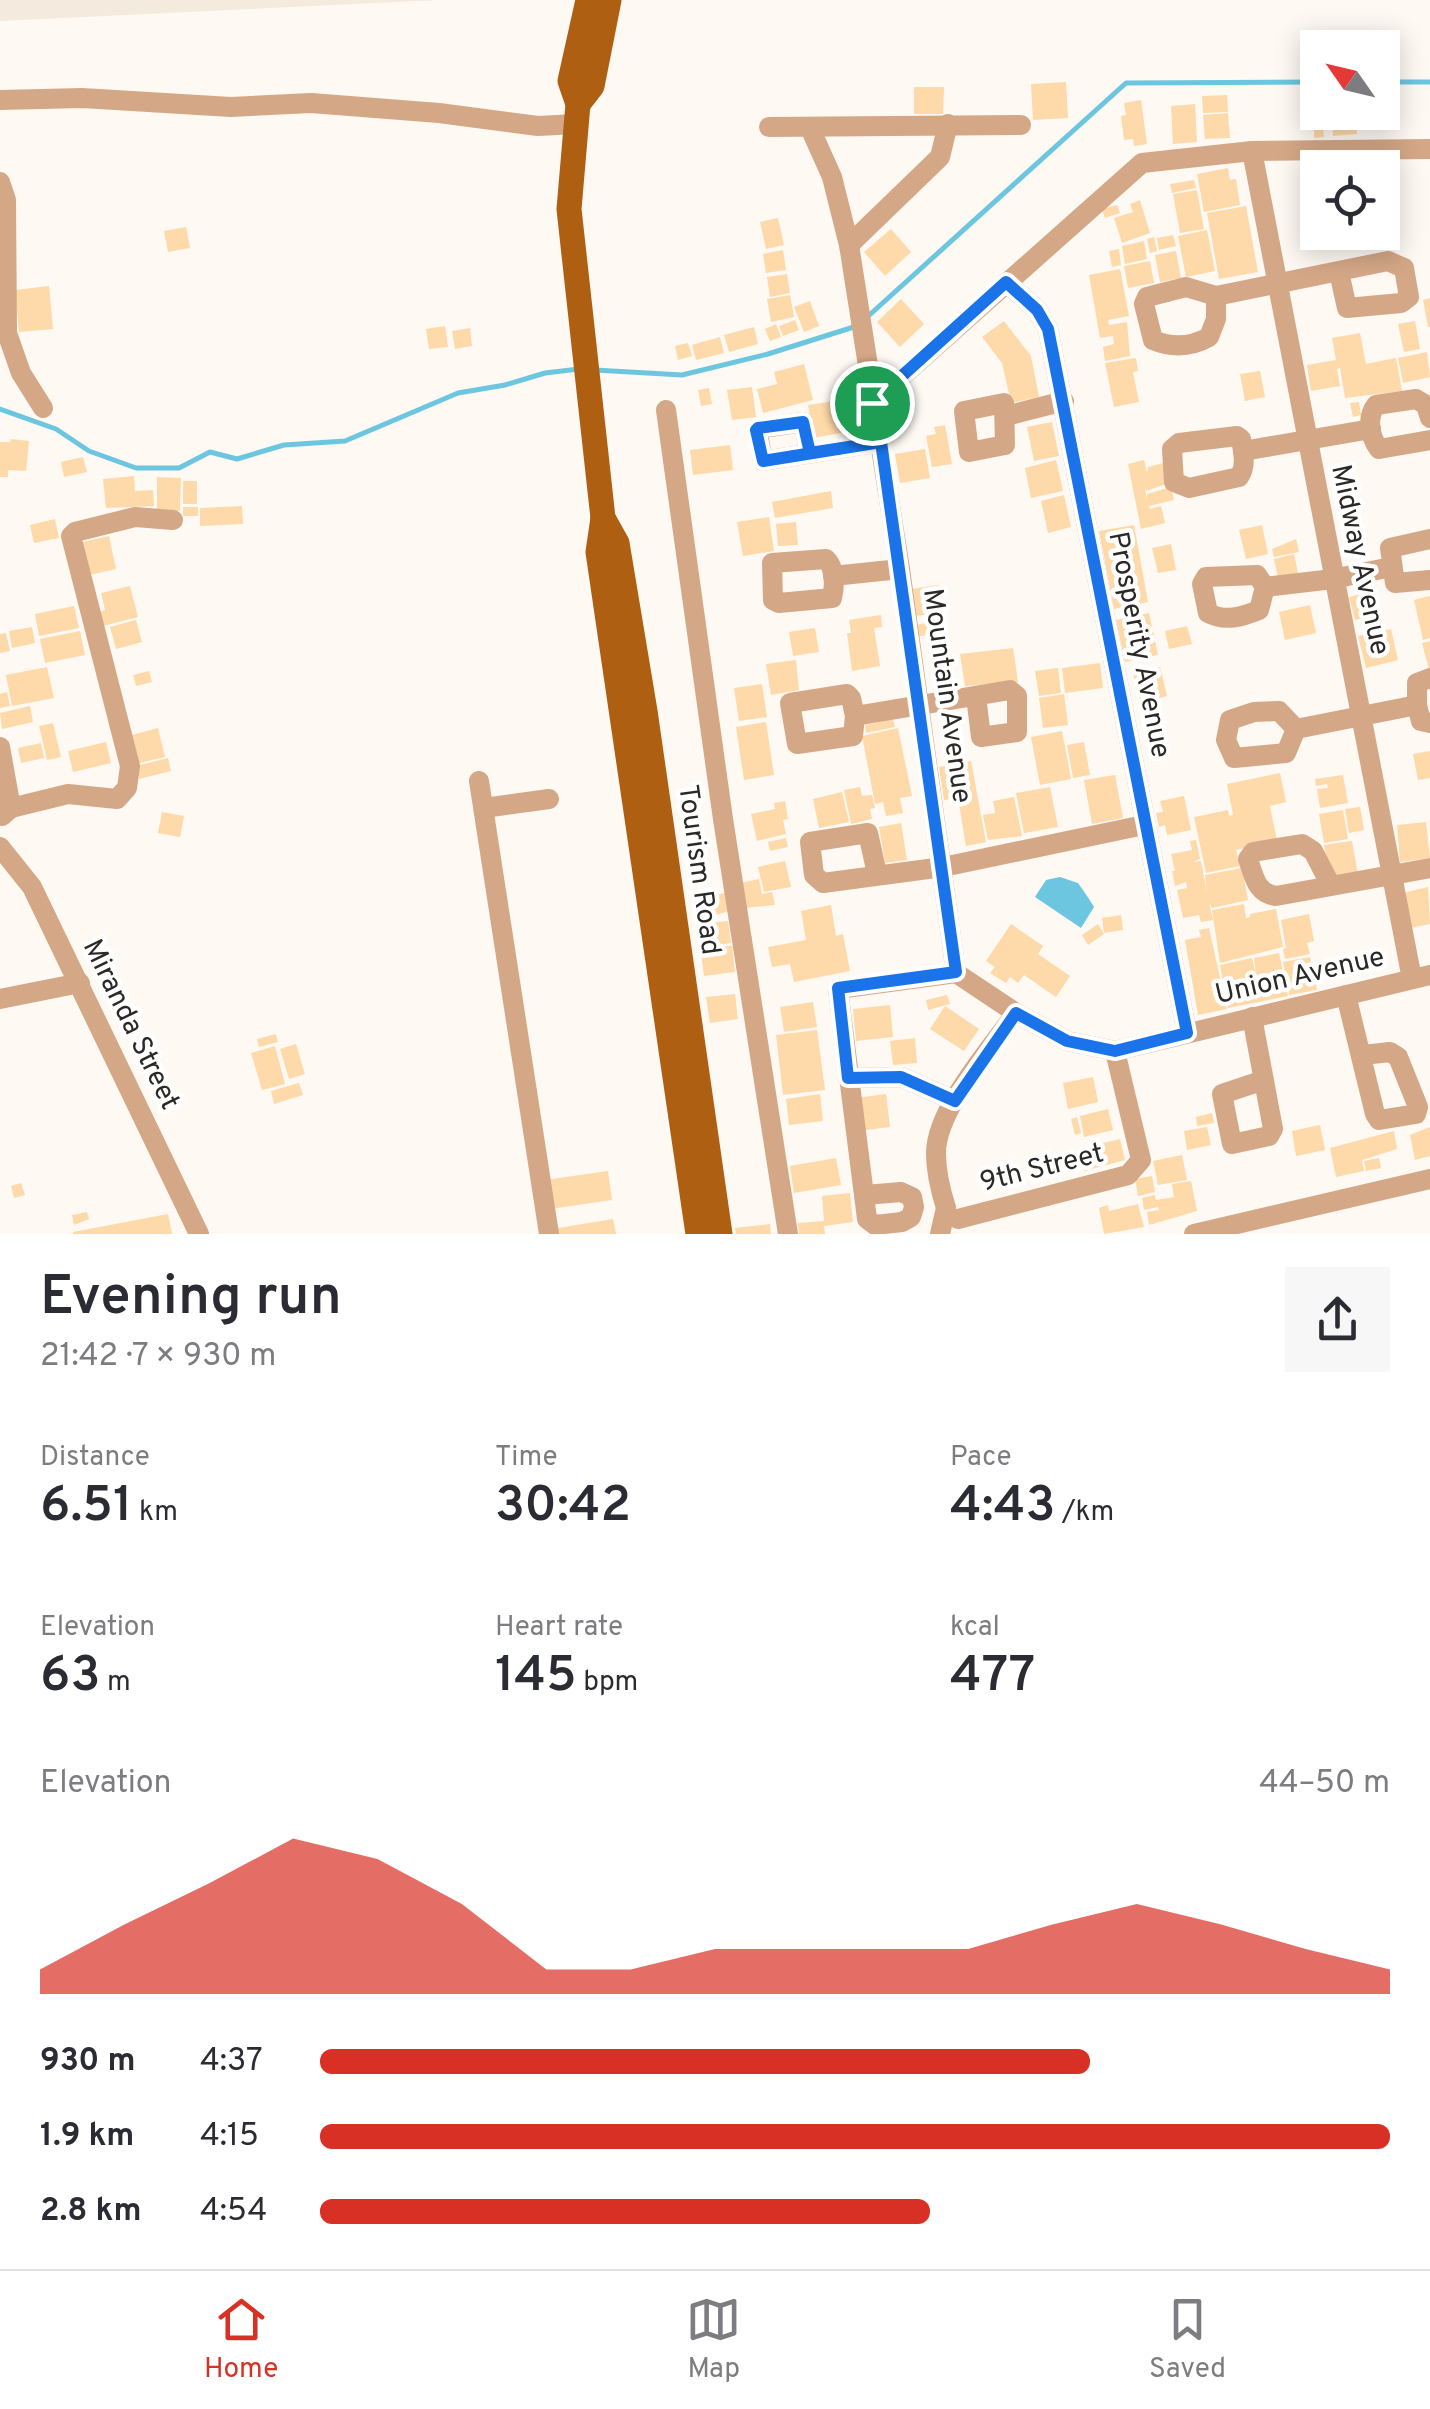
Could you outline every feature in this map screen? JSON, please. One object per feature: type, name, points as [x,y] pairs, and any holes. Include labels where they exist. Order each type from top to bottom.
[{"type":"main road","name":"Tourism Road","points":[[588,0],[570,81],[577,114],[569,209],[603,518],[598,552],[698,1234]]},
{"type":"main road","name":"Tourism Road","points":[[577,114],[592,86],[609,0]]},
{"type":"main road","name":"Tourism Road","points":[[603,518],[617,544],[720,1234]]},
{"type":"street","points":[[0,100],[82,98],[230,107],[311,103],[538,126],[577,114]]},
{"type":"street","points":[[849,245],[940,157],[948,124]]},
{"type":"street","points":[[769,126],[1022,124]]},
{"type":"street","name":"Mountain Avenue","points":[[810,128],[832,177],[849,245],[900,569],[956,972]]},
{"type":"street","points":[[872,403],[1142,163],[1252,152],[1430,149]]},
{"type":"street","name":"Midway Avenue","points":[[1252,152],[1393,877],[1421,977]]},
{"type":"street","points":[[0,182],[6,200],[8,333],[22,374],[43,408]]},
{"type":"street","points":[[1216,296],[1216,319],[1209,336],[1195,344],[1166,345],[1153,340],[1144,304],[1147,297],[1186,286],[1216,296],[1388,261],[1404,268],[1409,297],[1402,303],[1351,308],[1344,304],[1339,272]]},
{"type":"street","name":"Prosperity Avenue","points":[[1006,282],[1037,310],[1048,329],[1187,1033]]},
{"type":"street","points":[[1430,418],[1426,404],[1416,399],[1376,406],[1370,414],[1376,447],[1430,440]]},
{"type":"street","points":[[1006,416],[1064,401]]},
{"type":"street","points":[[666,410],[723,818],[788,1234]]},
{"type":"street","points":[[810,453],[803,422],[758,428],[763,461],[881,442]]},
{"type":"street","points":[[1243,451],[1370,428]]},
{"type":"street","points":[[0,747],[5,813],[68,794],[116,799],[126,788],[130,766],[71,536],[134,517],[173,520]]},
{"type":"street","points":[[1430,539],[1390,548],[1397,585],[1430,580]]},
{"type":"street","points":[[1265,587],[1391,567]]},
{"type":"street","points":[[833,576],[900,569]]},
{"type":"street","points":[[1430,678],[1417,683],[1416,705],[1422,724],[1430,723]]},
{"type":"street","points":[[855,716],[1010,690],[1017,696],[1018,726],[1012,735],[981,737],[976,696]]},
{"type":"street","points":[[1296,730],[1416,705]]},
{"type":"street","points":[[479,781],[549,1234]]},
{"type":"street","points":[[484,808],[549,799]]},
{"type":"street","points":[[877,874],[871,835],[865,832],[810,842],[814,875],[823,883],[943,868],[1144,825]]},
{"type":"street","points":[[1330,884],[1313,851],[1297,844],[1250,855],[1258,887],[1265,894],[1276,896],[1430,868]]},
{"type":"street","name":"Miranda Street","points":[[0,846],[32,887],[199,1234]]},
{"type":"street","points":[[864,1195],[901,1192],[912,1197],[911,1217],[875,1224],[867,1218],[848,1078],[838,988],[956,972],[1016,1013],[955,1101],[939,1132],[936,1155],[955,1220],[940,1225],[940,1234]]},
{"type":"street","name":"Union Avenue","points":[[1016,1013],[1067,1041],[1115,1051],[1421,977]]},
{"type":"street","points":[[0,999],[80,984]]},
{"type":"street","points":[[1346,996],[1379,1120],[1418,1112],[1403,1063],[1390,1052],[1363,1054]]},
{"type":"street","points":[[1252,1017],[1264,1080],[1273,1129],[1269,1136],[1232,1144],[1220,1097],[1224,1092],[1264,1080]]},
{"type":"street","name":"9th Street","points":[[955,1220],[1128,1175],[1137,1169],[1141,1160],[1115,1051]]},
{"type":"street","points":[[848,1078],[901,1077],[955,1101]]},
{"type":"street","points":[[1194,1234],[1430,1179]]},
{"type":"shaded area","points":[[0,0],[438,0],[0,21]]},
{"type":"water","points":[[1060,877],[1078,883],[1094,907],[1081,928],[1035,897],[1046,880]]},
{"type":"building","points":[[1066,82],[1068,118],[1033,120],[1031,84]]},
{"type":"building","points":[[914,87],[944,87],[943,114],[914,114]]},
{"type":"building","points":[[1227,95],[1228,112],[1203,113],[1202,96]]},
{"type":"building","points":[[1141,100],[1147,144],[1134,146],[1133,139],[1124,140],[1121,116],[1126,115],[1124,103]]},
{"type":"building","points":[[1195,104],[1197,142],[1173,144],[1171,106]]},
{"type":"building","points":[[1228,113],[1230,138],[1205,139],[1203,115]]},
{"type":"building","points":[[1314,130],[1323,130],[1324,137],[1314,138]]},
{"type":"building","points":[[1333,130],[1357,130],[1357,134],[1333,136]]},
{"type":"building","points":[[1228,168],[1230,180],[1236,179],[1240,205],[1204,212],[1197,174]]},
{"type":"building","points":[[1194,180],[1196,188],[1172,193],[1170,184]]},
{"type":"building","points":[[1197,190],[1204,229],[1180,233],[1173,194]]},
{"type":"building","points":[[1140,200],[1150,233],[1122,243],[1114,218],[1133,212],[1130,204]]},
{"type":"building","points":[[1117,205],[1120,213],[1105,218],[1102,209]]},
{"type":"building","points":[[1246,206],[1258,272],[1219,279],[1207,213]]},
{"type":"building","points":[[778,218],[784,245],[766,249],[760,222]]},
{"type":"building","points":[[186,227],[190,248],[168,252],[164,231]]},
{"type":"building","points":[[891,229],[911,252],[885,276],[864,252]]},
{"type":"building","points":[[1207,230],[1215,271],[1186,277],[1178,236]]},
{"type":"building","points":[[1173,235],[1176,246],[1159,250],[1157,238]]},
{"type":"building","points":[[1154,237],[1157,251],[1150,253],[1147,239]]},
{"type":"building","points":[[1144,241],[1147,259],[1125,264],[1122,246]]},
{"type":"building","points":[[1119,249],[1121,265],[1112,267],[1109,251]]},
{"type":"building","points":[[783,250],[786,270],[766,273],[763,254]]},
{"type":"building","points":[[1176,251],[1181,278],[1160,282],[1155,255]]},
{"type":"building","points":[[1150,261],[1154,283],[1128,288],[1124,266]]},
{"type":"building","points":[[1120,269],[1129,316],[1108,320],[1109,325],[1127,322],[1130,356],[1105,361],[1103,347],[1114,344],[1113,336],[1100,338],[1089,275]]},
{"type":"building","points":[[787,274],[790,293],[770,297],[767,277]]},
{"type":"building","points":[[49,286],[53,329],[19,332],[15,290]]},
{"type":"building","points":[[790,295],[794,317],[771,322],[767,299]]},
{"type":"building","points":[[1430,298],[1430,327],[1428,327],[1423,300]]},
{"type":"building","points":[[901,299],[924,324],[900,347],[877,322]]},
{"type":"building","points":[[810,301],[819,326],[804,332],[794,307]]},
{"type":"building","points":[[795,320],[799,330],[783,336],[779,326]]},
{"type":"building","points":[[1004,321],[1031,356],[1039,397],[1011,403],[1002,363],[982,337]]},
{"type":"building","points":[[1415,321],[1420,349],[1404,352],[1398,324]]},
{"type":"building","points":[[776,324],[781,337],[770,341],[765,329]]},
{"type":"building","points":[[445,326],[448,347],[429,349],[426,329]]},
{"type":"building","points":[[754,327],[758,344],[729,352],[724,335]]},
{"type":"building","points":[[470,328],[472,346],[455,349],[452,331]]},
{"type":"building","points":[[1360,333],[1366,364],[1396,358],[1402,391],[1345,398],[1340,368],[1340,386],[1311,391],[1307,365],[1336,360],[1332,338]]},
{"type":"building","points":[[720,337],[724,353],[696,360],[692,345]]},
{"type":"building","points":[[688,343],[692,356],[678,360],[675,346]]},
{"type":"building","points":[[1427,352],[1430,377],[1403,383],[1398,358]]},
{"type":"building","points":[[1136,358],[1138,371],[1133,372],[1139,402],[1114,407],[1105,363]]},
{"type":"building","points":[[804,364],[813,400],[763,413],[757,389],[777,384],[774,372]]},
{"type":"building","points":[[1260,371],[1265,397],[1245,401],[1240,374]]},
{"type":"building","points":[[752,387],[756,417],[732,420],[727,390]]},
{"type":"building","points":[[709,388],[712,404],[701,406],[698,390]]},
{"type":"building","points":[[841,400],[846,432],[814,438],[808,405]]},
{"type":"building","points":[[1359,402],[1361,415],[1353,417],[1350,403]]},
{"type":"building","points":[[1052,422],[1059,456],[1034,461],[1027,427]]},
{"type":"building","points":[[945,425],[952,464],[932,467],[926,436],[936,434],[934,427]]},
{"type":"building","points":[[29,441],[26,471],[8,470],[8,477],[0,477],[0,442]]},
{"type":"building","points":[[730,445],[733,470],[693,475],[690,450]]},
{"type":"building","points":[[925,449],[930,478],[900,483],[895,454]]},
{"type":"building","points":[[83,457],[87,472],[64,477],[61,462]]},
{"type":"building","points":[[1056,460],[1063,491],[1031,498],[1025,468]]},
{"type":"building","points":[[1144,460],[1147,473],[1148,467],[1164,463],[1169,483],[1146,491],[1144,485],[1147,499],[1147,494],[1171,487],[1174,500],[1149,506],[1161,506],[1165,523],[1141,529],[1128,464]]},
{"type":"building","points":[[134,476],[135,491],[153,490],[154,506],[106,508],[103,479]]},
{"type":"building","points":[[157,477],[181,478],[180,511],[157,511]]},
{"type":"building","points":[[183,481],[197,481],[197,504],[183,504]]},
{"type":"building","points":[[831,491],[833,508],[775,518],[772,502]]},
{"type":"building","points":[[1064,495],[1071,527],[1048,533],[1041,501]]},
{"type":"building","points":[[242,506],[243,524],[200,526],[200,508]]},
{"type":"building","points":[[183,507],[198,507],[198,516],[183,516]]},
{"type":"building","points":[[769,517],[774,551],[743,556],[737,522]]},
{"type":"building","points":[[55,519],[59,538],[34,543],[30,525]]},
{"type":"building","points":[[796,522],[798,545],[778,546],[776,524]]},
{"type":"building","points":[[1134,525],[1148,602],[1114,609],[1099,531]]},
{"type":"building","points":[[1262,525],[1268,554],[1246,559],[1239,530]]},
{"type":"building","points":[[109,536],[116,569],[85,576],[78,543]]},
{"type":"building","points":[[1296,539],[1299,552],[1274,557],[1272,549]]},
{"type":"building","points":[[1171,544],[1176,570],[1158,573],[1152,548]]},
{"type":"building","points":[[1294,554],[1298,573],[1278,578],[1274,559]]},
{"type":"building","points":[[939,585],[943,613],[914,616],[911,589]]},
{"type":"building","points":[[130,586],[138,617],[103,626],[101,593]]},
{"type":"building","points":[[1374,591],[1382,627],[1366,631],[1363,618],[1355,620],[1349,597]]},
{"type":"building","points":[[1430,596],[1430,638],[1423,640],[1414,600]]},
{"type":"building","points":[[1310,605],[1316,633],[1285,640],[1279,612]]},
{"type":"building","points":[[74,606],[79,628],[39,636],[35,614]]},
{"type":"building","points":[[1149,613],[1158,655],[1125,662],[1116,620]]},
{"type":"building","points":[[881,615],[882,627],[874,628],[880,666],[852,671],[849,620]]},
{"type":"building","points":[[136,620],[142,642],[116,649],[110,627]]},
{"type":"building","points":[[938,620],[940,632],[916,637],[916,625]]},
{"type":"building","points":[[1187,626],[1192,644],[1169,649],[1165,631]]},
{"type":"building","points":[[32,627],[35,643],[12,648],[9,631]]},
{"type":"building","points":[[815,628],[819,652],[793,656],[789,632]]},
{"type":"building","points":[[1391,629],[1398,660],[1366,668],[1358,636]]},
{"type":"building","points":[[80,631],[85,655],[45,663],[40,639]]},
{"type":"building","points":[[6,633],[10,651],[0,653],[0,634]]},
{"type":"building","points":[[1430,641],[1430,670],[1429,670],[1422,643]]},
{"type":"building","points":[[1013,648],[1018,682],[965,686],[960,654]]},
{"type":"building","points":[[796,660],[799,690],[771,695],[766,664]]},
{"type":"building","points":[[1100,663],[1103,688],[1065,693],[1062,668]]},
{"type":"building","points":[[47,667],[54,698],[12,706],[6,675]]},
{"type":"building","points":[[1160,667],[1167,696],[1141,703],[1133,674]]},
{"type":"building","points":[[1058,668],[1061,693],[1039,696],[1035,671]]},
{"type":"building","points":[[149,671],[152,682],[136,686],[133,675]]},
{"type":"building","points":[[762,684],[767,717],[739,721],[734,688]]},
{"type":"building","points":[[7,692],[10,706],[0,708],[0,694]]},
{"type":"building","points":[[1064,694],[1068,725],[1043,728],[1039,698]]},
{"type":"building","points":[[30,706],[33,722],[2,729],[0,713]]},
{"type":"building","points":[[893,719],[895,727],[866,733],[865,725]]},
{"type":"building","points":[[766,722],[774,775],[744,780],[736,727]]},
{"type":"building","points":[[53,723],[61,757],[47,760],[39,726]]},
{"type":"building","points":[[158,728],[165,757],[139,763],[132,735]]},
{"type":"building","points":[[898,728],[912,796],[900,798],[903,813],[886,816],[883,802],[875,804],[862,736]]},
{"type":"building","points":[[1062,731],[1071,779],[1040,785],[1031,737]]},
{"type":"building","points":[[106,742],[111,763],[73,772],[68,751]]},
{"type":"building","points":[[1084,742],[1090,775],[1073,778],[1067,745]]},
{"type":"building","points":[[41,743],[44,758],[21,763],[18,748]]},
{"type":"building","points":[[1430,751],[1430,778],[1418,780],[1413,754]]},
{"type":"building","points":[[168,758],[171,771],[139,779],[136,766]]},
{"type":"building","points":[[971,761],[986,842],[966,846],[958,798],[944,800],[939,767]]},
{"type":"building","points":[[1280,773],[1286,802],[1270,806],[1277,841],[1236,850],[1240,866],[1206,873],[1194,817],[1228,810],[1229,816],[1233,815],[1227,784]]},
{"type":"building","points":[[1115,775],[1123,818],[1092,824],[1084,780]]},
{"type":"building","points":[[1343,775],[1348,803],[1320,808],[1317,789],[1328,788],[1327,784],[1316,786],[1315,779]]},
{"type":"building","points":[[860,787],[862,796],[872,795],[875,808],[870,809],[872,819],[851,824],[844,790]]},
{"type":"building","points":[[1050,787],[1058,827],[1024,833],[1016,793]]},
{"type":"building","points":[[842,792],[849,822],[819,828],[813,799]]},
{"type":"building","points":[[1184,796],[1191,830],[1167,835],[1165,825],[1159,827],[1156,813],[1163,812],[1160,801]]},
{"type":"building","points":[[1014,797],[1022,836],[988,840],[983,815],[995,813],[993,801]]},
{"type":"building","points":[[785,801],[786,834],[757,841],[751,814],[775,809],[774,803]]},
{"type":"building","points":[[1360,807],[1364,830],[1349,833],[1345,809]]},
{"type":"building","points":[[1343,810],[1348,839],[1324,843],[1319,814]]},
{"type":"building","points":[[162,812],[184,816],[180,837],[158,833]]},
{"type":"building","points":[[1426,822],[1430,858],[1400,862],[1397,825]]},
{"type":"building","points":[[901,823],[907,860],[885,863],[879,827]]},
{"type":"building","points":[[786,838],[788,847],[770,851],[768,842]]},
{"type":"building","points":[[1196,840],[1200,859],[1193,862],[1201,861],[1207,893],[1205,875],[1242,868],[1248,900],[1212,908],[1209,902],[1213,920],[1201,922],[1199,915],[1183,918],[1177,890],[1187,888],[1186,882],[1175,886],[1172,871],[1171,854],[1192,850],[1190,841]]},
{"type":"building","points":[[1352,841],[1358,875],[1330,878],[1324,845]]},
{"type":"building","points":[[785,861],[791,887],[764,892],[758,867]]},
{"type":"building","points":[[759,879],[762,894],[772,892],[775,905],[745,908],[740,883]]},
{"type":"building","points":[[1428,887],[1430,924],[1410,928],[1403,893]]},
{"type":"building","points":[[725,893],[729,911],[700,920],[696,899]]},
{"type":"building","points":[[1244,904],[1246,918],[1276,909],[1283,947],[1220,963],[1212,910]]},
{"type":"building","points":[[831,905],[836,936],[843,934],[850,971],[794,982],[790,964],[772,967],[768,947],[806,940],[801,911]]},
{"type":"building","points":[[1309,914],[1314,941],[1307,943],[1310,954],[1285,959],[1281,920]]},
{"type":"building","points":[[1121,915],[1123,930],[1104,933],[1102,918]]},
{"type":"building","points":[[728,921],[731,943],[712,946],[732,946],[735,972],[704,976],[697,924]]},
{"type":"building","points":[[1011,924],[1043,946],[1038,954],[1070,976],[1056,997],[1024,975],[1018,983],[1010,977],[1006,983],[990,973],[995,967],[986,961]]},
{"type":"building","points":[[1098,924],[1104,934],[1088,945],[1082,935]]},
{"type":"building","points":[[1209,928],[1227,1009],[1198,1015],[1185,940],[1201,937],[1199,930]]},
{"type":"building","points":[[1279,953],[1288,996],[1228,1008],[1220,965],[1252,958],[1256,975],[1254,958]]},
{"type":"building","points":[[1310,957],[1317,990],[1289,995],[1283,962]]},
{"type":"building","points":[[735,994],[738,1019],[710,1023],[706,997]]},
{"type":"building","points":[[947,995],[950,1004],[928,1010],[926,1000]]},
{"type":"building","points":[[813,1002],[817,1027],[784,1032],[780,1007]]},
{"type":"building","points":[[890,1005],[893,1037],[856,1041],[853,1009]]},
{"type":"building","points":[[945,1006],[979,1029],[964,1051],[930,1029]]},
{"type":"building","points":[[817,1030],[825,1090],[783,1095],[776,1035]]},
{"type":"building","points":[[276,1034],[278,1042],[259,1047],[257,1039]]},
{"type":"building","points":[[915,1038],[917,1063],[893,1065],[890,1041]]},
{"type":"building","points":[[296,1044],[305,1074],[289,1079],[280,1049]]},
{"type":"building","points":[[275,1046],[285,1084],[262,1090],[251,1053]]},
{"type":"building","points":[[1093,1077],[1098,1102],[1068,1109],[1063,1083]]},
{"type":"building","points":[[299,1083],[303,1095],[274,1104],[271,1091]]},
{"type":"building","points":[[820,1094],[823,1121],[789,1125],[786,1099]]},
{"type":"building","points":[[886,1094],[890,1127],[859,1131],[855,1098]]},
{"type":"building","points":[[1108,1109],[1113,1130],[1084,1137],[1080,1116]]},
{"type":"building","points":[[1212,1113],[1214,1123],[1197,1126],[1196,1117]]},
{"type":"building","points":[[1077,1117],[1081,1133],[1075,1135],[1071,1119]]},
{"type":"building","points":[[1320,1125],[1325,1150],[1296,1156],[1292,1131]]},
{"type":"building","points":[[1207,1127],[1211,1145],[1187,1150],[1184,1131]]},
{"type":"building","points":[[1430,1127],[1430,1156],[1415,1160],[1410,1135]]},
{"type":"building","points":[[1394,1131],[1397,1149],[1362,1160],[1364,1171],[1336,1177],[1330,1148]]},
{"type":"building","points":[[1120,1139],[1125,1160],[1084,1171],[1078,1149]]},
{"type":"building","points":[[1182,1155],[1187,1180],[1158,1185],[1153,1161]]},
{"type":"building","points":[[836,1158],[841,1185],[794,1193],[790,1166]]},
{"type":"building","points":[[1379,1158],[1381,1168],[1366,1171],[1364,1161]]},
{"type":"building","points":[[608,1171],[612,1200],[550,1209],[545,1180]]},
{"type":"building","points":[[1152,1176],[1155,1192],[1138,1196],[1135,1179]]},
{"type":"building","points":[[1191,1181],[1197,1211],[1149,1225],[1147,1212],[1159,1210],[1144,1210],[1142,1198],[1174,1197],[1172,1184]]},
{"type":"building","points":[[21,1183],[25,1195],[14,1198],[11,1186]]},
{"type":"building","points":[[850,1193],[853,1222],[824,1226],[825,1234],[799,1234],[798,1223],[824,1221],[822,1196]]},
{"type":"building","points":[[1138,1204],[1144,1227],[1104,1234],[1099,1208],[1108,1205],[1109,1211]]},
{"type":"building","points":[[87,1212],[89,1219],[74,1225],[72,1215]]},
{"type":"building","points":[[168,1214],[172,1234],[73,1234],[73,1232]]},
{"type":"building","points":[[613,1219],[616,1234],[553,1234],[552,1229]]},
{"type":"building","points":[[770,1224],[771,1234],[736,1234],[735,1228]]},
{"type":"waterway","points":[[865,319],[1126,83],[1300,82]]},
{"type":"waterway","points":[[1400,82],[1430,82]]},
{"type":"waterway","points":[[595,370],[682,375],[857,326]]},
{"type":"waterway","points":[[0,409],[56,429],[89,451],[136,468],[179,468],[210,452],[237,459],[284,445],[345,441],[458,393],[579,369]]},
{"type":"route","points":[[872,403],[881,442],[763,461],[756,430],[803,422],[810,453],[881,442],[943,868],[956,972],[838,988],[848,1078],[901,1077],[955,1101],[1016,1013],[1067,1041],[1115,1051],[1187,1033],[1048,329],[1037,310],[1006,282],[872,403]]}]
